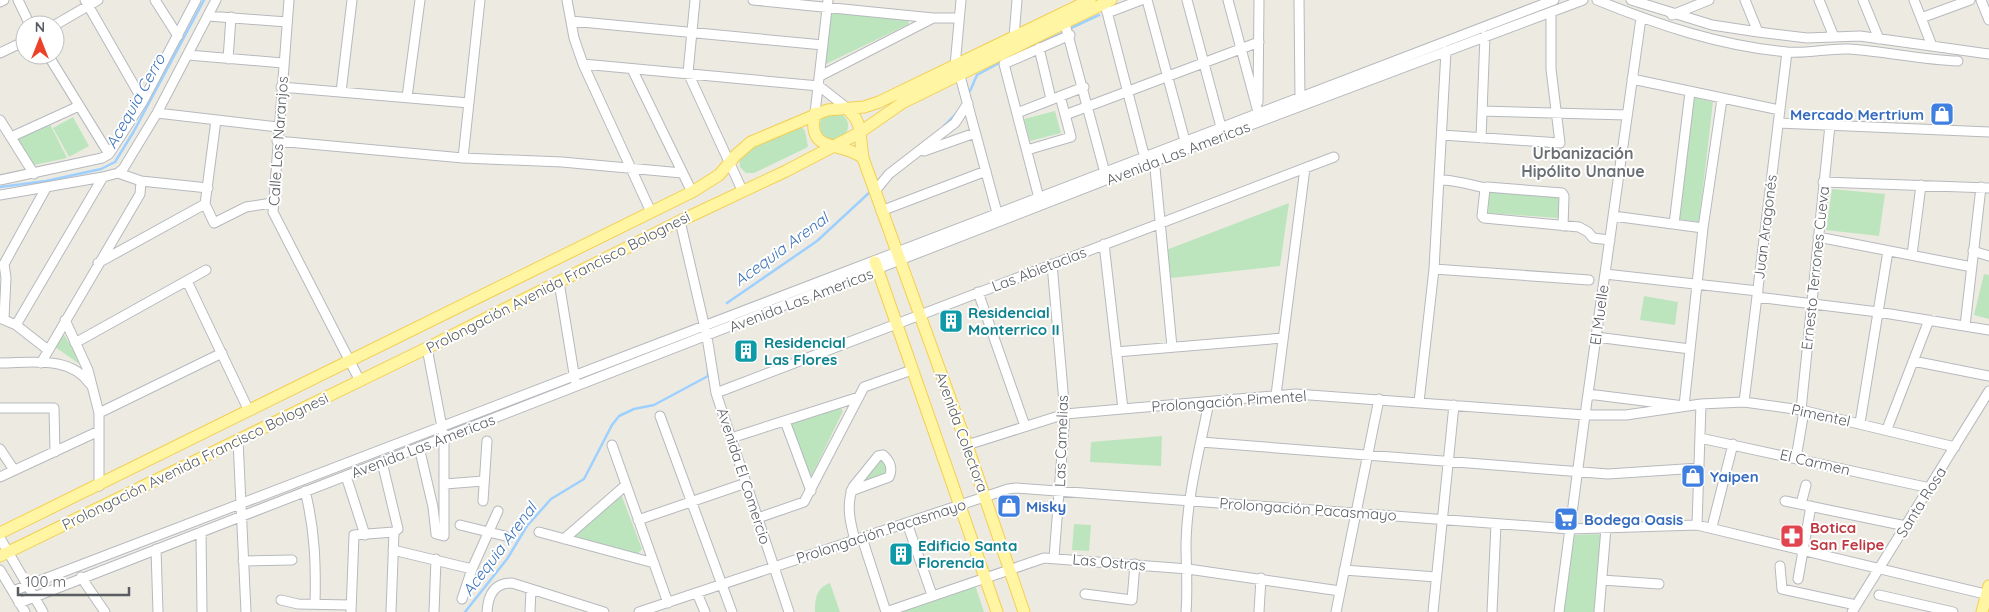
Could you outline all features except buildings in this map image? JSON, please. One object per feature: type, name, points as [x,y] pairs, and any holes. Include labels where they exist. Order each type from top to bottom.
[{"type":"main road","name":"Prolongación Avenida Francisco Bolognesi","points":[[4,554],[427,348],[680,221],[833,147],[859,133],[902,103],[1014,37],[1090,0]]},
{"type":"main road","name":"Prolongación Avenida Francisco Bolognesi","points":[[0,533],[99,486],[692,192],[714,180],[743,147],[751,142],[815,113],[879,102],[1067,29],[1108,6]]},
{"type":"main road","points":[[847,108],[856,119],[859,133]]},
{"type":"main road","points":[[815,113],[813,125],[817,137],[826,146],[848,149],[863,158]]},
{"type":"main road","name":"Avenida Colectora","points":[[859,133],[863,158],[967,445],[1024,612]]},
{"type":"main road","name":"Avenida Colectora","points":[[876,266],[997,612]]},
{"type":"main road","points":[[1982,612],[1988,592]]},
{"type":"street","points":[[0,2],[4,0]]},
{"type":"street","points":[[18,0],[25,15]]},
{"type":"street","points":[[65,18],[86,3],[98,0]]},
{"type":"street","points":[[155,0],[178,36]]},
{"type":"street","points":[[0,180],[102,158],[109,154],[143,101],[196,0]]},
{"type":"street","points":[[0,194],[46,188],[118,173],[128,163],[157,113],[216,0]]},
{"type":"street","name":"Calle Los Naranjos","points":[[289,0],[272,203],[273,212],[360,380]]},
{"type":"street","points":[[341,92],[352,0]]},
{"type":"street","points":[[406,97],[420,0]]},
{"type":"street","points":[[463,158],[480,0]]},
{"type":"street","points":[[567,0],[571,21],[584,64],[651,212]]},
{"type":"street","points":[[695,0],[688,73],[743,192]]},
{"type":"street","points":[[753,0],[828,3],[933,18],[959,18]]},
{"type":"street","points":[[961,0],[958,71],[998,218]]},
{"type":"street","points":[[1014,37],[1017,0]]},
{"type":"street","points":[[1142,0],[1108,6],[1143,151],[1155,168],[1172,347]]},
{"type":"street","points":[[1147,0],[1185,141]]},
{"type":"street","points":[[1186,0],[1220,127]]},
{"type":"street","points":[[1228,0],[1258,112]]},
{"type":"street","points":[[1258,112],[1259,0]]},
{"type":"street","points":[[1299,0],[1301,101]]},
{"type":"street","name":"Avenida Las Americas","points":[[19,603],[241,515],[707,337],[876,266],[1301,101],[1554,0]]},
{"type":"street","name":"Avenida Las Americas","points":[[998,218],[1039,198],[1105,173],[1149,159],[1185,141],[1258,112],[1301,101],[1446,51],[1583,0]]},
{"type":"street","points":[[1597,0],[1640,18],[1710,38],[1787,52],[1810,53],[1846,49],[1925,60],[1958,61]]},
{"type":"street","points":[[1631,0],[1672,15],[1712,25],[1758,32],[1807,38],[1860,36],[1989,54]]},
{"type":"street","points":[[1672,15],[1709,0]]},
{"type":"street","points":[[1745,0],[1758,32]]},
{"type":"street","points":[[1820,0],[1834,37]]},
{"type":"street","points":[[1863,0],[1879,39]]},
{"type":"street","points":[[1914,0],[1932,46]]},
{"type":"street","points":[[1921,18],[1970,0]]},
{"type":"street","points":[[1981,0],[1989,20]]},
{"type":"street","points":[[86,3],[143,101]]},
{"type":"street","points":[[815,113],[828,3]]},
{"type":"street","points":[[1442,135],[1558,144],[1561,140],[1555,113],[1550,54],[1551,12]]},
{"type":"street","points":[[208,16],[287,22]]},
{"type":"street","points":[[228,59],[231,17]]},
{"type":"street","points":[[820,76],[933,18]]},
{"type":"street","name":"El Muelle","points":[[1560,612],[1584,415],[1640,18]]},
{"type":"street","points":[[571,21],[823,45]]},
{"type":"street","points":[[1039,198],[1004,64],[1039,48],[1067,29],[1084,87],[1105,173]]},
{"type":"street","points":[[1481,138],[1485,36]]},
{"type":"street","points":[[1065,115],[1259,42]]},
{"type":"street","points":[[0,53],[15,46]]},
{"type":"street","points":[[1027,150],[1071,137],[1065,115],[1056,97],[1039,48]]},
{"type":"street","points":[[1419,402],[1434,269],[1446,51]]},
{"type":"street","name":"Juan Aragonés","points":[[1744,402],[1787,52]]},
{"type":"street","points":[[188,55],[284,63]]},
{"type":"street","points":[[584,64],[819,86],[847,108]]},
{"type":"street","points":[[54,65],[109,154]]},
{"type":"street","points":[[632,68],[692,192]]},
{"type":"street","points":[[1632,79],[1780,110]]},
{"type":"street","points":[[282,87],[469,102]]},
{"type":"street","points":[[1017,113],[1084,87]]},
{"type":"street","points":[[1674,224],[1690,92]]},
{"type":"street","points":[[1684,406],[1703,228],[1722,99]]},
{"type":"street","points":[[875,191],[889,174],[955,123],[968,103]]},
{"type":"street","points":[[11,138],[79,106]]},
{"type":"street","points":[[1482,111],[1627,115]]},
{"type":"street","points":[[157,113],[278,126]]},
{"type":"street","points":[[0,120],[34,174]]},
{"type":"street","points":[[216,120],[205,204],[214,223],[246,207],[272,203]]},
{"type":"street","points":[[1778,123],[1989,132]]},
{"type":"street","name":"Ernesto Terrones Cueva","points":[[1796,458],[1830,126]]},
{"type":"street","points":[[915,154],[975,133]]},
{"type":"street","points":[[277,141],[463,158],[562,162],[632,170],[682,173]]},
{"type":"street","name":"Las Abietacias","points":[[716,393],[1334,157]]},
{"type":"street","points":[[1276,395],[1305,168]]},
{"type":"street","points":[[882,211],[986,171]]},
{"type":"street","points":[[118,173],[140,181],[208,188]]},
{"type":"street","points":[[16,325],[103,177]]},
{"type":"street","points":[[1443,180],[1466,182],[1470,185],[1486,188],[1562,193],[1564,196],[1563,226]]},
{"type":"street","points":[[41,363],[140,194],[140,181]]},
{"type":"street","points":[[1824,182],[1985,188],[1973,251],[1965,326]]},
{"type":"street","points":[[1912,256],[1921,185]]},
{"type":"street","points":[[46,188],[4,264],[2,318],[16,325],[48,350]]},
{"type":"street","points":[[1486,188],[1482,216],[1484,218],[1579,227],[1588,232],[1593,238],[1610,240]]},
{"type":"street","points":[[98,263],[205,204]]},
{"type":"street","points":[[1613,216],[1703,228]]},
{"type":"street","name":"Avenida El Comercio","points":[[680,221],[703,328],[707,337],[716,393],[789,612]]},
{"type":"street","points":[[1818,237],[1972,267]]},
{"type":"street","points":[[1104,244],[1123,409]]},
{"type":"street","points":[[1860,423],[1888,250]]},
{"type":"street","points":[[1973,251],[1989,256]]},
{"type":"street","name":"Las Camelias","points":[[1052,264],[1065,414],[1054,558]]},
{"type":"street","name":"Avenida Las Americas","points":[[12,591],[440,426],[876,266]]},
{"type":"street","points":[[1434,269],[1589,280]]},
{"type":"street","points":[[75,342],[206,270]]},
{"type":"street","points":[[1605,274],[1697,285],[1989,330]]},
{"type":"street","points":[[187,281],[249,411]]},
{"type":"street","points":[[559,282],[573,376],[577,386]]},
{"type":"street","points":[[978,292],[1025,426]]},
{"type":"street","points":[[65,320],[94,390],[99,413],[99,486]]},
{"type":"street","points":[[1887,429],[1929,320]]},
{"type":"street","points":[[1596,337],[1690,349]]},
{"type":"street","points":[[1116,352],[1283,338]]},
{"type":"street","points":[[419,448],[433,507],[436,534],[438,536],[445,535],[444,438],[440,426],[427,348]]},
{"type":"street","points":[[99,413],[222,353]]},
{"type":"street","points":[[1913,361],[1989,376]]},
{"type":"street","points":[[0,363],[56,363],[72,368],[84,376],[94,390]]},
{"type":"street","points":[[758,518],[804,502],[864,387],[912,370]]},
{"type":"street","name":"Santa Rosa","points":[[1854,608],[1989,391]]},
{"type":"street","name":"Prolongación Pimentel","points":[[967,445],[1065,414],[1276,395],[1311,394],[1584,415]]},
{"type":"street","name":"Pimentel","points":[[1588,394],[1684,406]]},
{"type":"street","points":[[731,438],[859,397]]},
{"type":"street","points":[[1336,612],[1379,399]]},
{"type":"street","points":[[1186,612],[1188,569],[1186,542],[1208,402]]},
{"type":"street","name":"Pimentel","points":[[1584,415],[1626,415],[1701,404],[1744,402],[1860,423],[1955,447]]},
{"type":"street","points":[[1697,525],[1701,404]]},
{"type":"street","points":[[1432,612],[1454,405]]},
{"type":"street","points":[[0,408],[54,408],[55,452]]},
{"type":"street","points":[[660,416],[732,612]]},
{"type":"street","points":[[785,421],[811,491]]},
{"type":"street","points":[[0,477],[99,431]]},
{"type":"street","name":"El Carmen","points":[[1700,438],[1930,488]]},
{"type":"street","points":[[238,440],[246,612]]},
{"type":"street","points":[[483,502],[487,440]]},
{"type":"street","points":[[1201,442],[1448,463],[1608,474],[1699,468]]},
{"type":"street","points":[[1712,528],[1733,444]]},
{"type":"street","points":[[612,445],[668,603]]},
{"type":"street","points":[[0,449],[14,470]]},
{"type":"street","points":[[851,491],[889,477],[891,470],[888,460],[883,455],[878,456],[858,479],[851,491],[849,520],[859,539],[886,612]]},
{"type":"street","points":[[382,462],[398,529],[394,532],[391,612]]},
{"type":"street","points":[[346,476],[366,535]]},
{"type":"street","points":[[445,484],[483,481]]},
{"type":"street","points":[[638,520],[746,483]]},
{"type":"street","points":[[564,539],[626,485]]},
{"type":"street","points":[[1801,504],[1806,485]]},
{"type":"street","name":"Prolongación Pacasmayo","points":[[639,612],[657,609],[668,603],[722,584],[1008,489],[1060,490],[1570,529],[1697,525],[1988,592]]},
{"type":"street","points":[[305,491],[312,516],[316,568],[315,604]]},
{"type":"street","points":[[1785,501],[1906,526]]},
{"type":"street","points":[[1798,579],[1811,506]]},
{"type":"street","points":[[462,599],[472,569],[498,511]]},
{"type":"street","points":[[907,522],[932,595]]},
{"type":"street","points":[[1492,612],[1496,524]]},
{"type":"street","points":[[460,525],[505,536]]},
{"type":"street","points":[[1599,612],[1606,528]]},
{"type":"street","points":[[201,532],[202,612]]},
{"type":"street","points":[[281,600],[298,604],[315,604],[351,609],[354,535],[394,532]]},
{"type":"street","points":[[539,532],[654,563]]},
{"type":"street","points":[[0,538],[4,554],[41,609],[25,612],[0,570]]},
{"type":"street","points":[[156,549],[158,612]]},
{"type":"street","points":[[393,550],[472,569]]},
{"type":"street","name":"Las Ostras","points":[[886,612],[1037,559],[1054,558],[1188,569],[1262,578],[1340,591]]},
{"type":"street","points":[[434,612],[436,559]]},
{"type":"street","points":[[243,561],[292,560]]},
{"type":"street","points":[[1085,594],[1132,600],[1135,564]]},
{"type":"street","points":[[1780,566],[1782,589],[1854,608]]},
{"type":"street","points":[[1344,570],[1436,577]]},
{"type":"street","points":[[81,578],[105,612]]},
{"type":"street","points":[[1259,612],[1262,578]]},
{"type":"street","points":[[1602,580],[1659,584]]},
{"type":"street","points":[[487,612],[487,602],[492,590],[502,583],[512,583],[604,612]]},
{"type":"street","points":[[530,612],[531,589]]},
{"type":"street","points":[[697,593],[705,612]]},
{"type":"street","points":[[1880,595],[1953,612]]},
{"type":"street","points":[[573,602],[573,612]]},
{"type":"green space","points":[[831,12],[908,20],[909,24],[826,64],[824,61]]},
{"type":"green space","points":[[1693,97],[1713,102],[1699,222],[1678,219]]},
{"type":"green space","points":[[1055,111],[1061,133],[1030,141],[1024,119]]},
{"type":"green space","points":[[834,112],[844,116],[848,126],[844,136],[834,140],[824,136],[820,126],[824,116]]},
{"type":"green space","points":[[73,117],[89,146],[69,157],[53,128]]},
{"type":"green space","points":[[50,124],[67,158],[34,165],[18,140],[20,137]]},
{"type":"green space","points":[[797,126],[801,126],[805,131],[808,146],[806,148],[754,173],[746,173],[740,167],[739,157],[743,152]]},
{"type":"green space","points":[[1832,189],[1885,194],[1879,236],[1826,230]]},
{"type":"green space","points":[[1489,191],[1560,197],[1558,218],[1488,213]]},
{"type":"green space","points":[[1289,203],[1280,266],[1171,278],[1166,250]]},
{"type":"green space","points":[[1984,274],[1989,275],[1989,319],[1974,315]]},
{"type":"green space","points":[[1644,296],[1678,302],[1675,325],[1640,320]]},
{"type":"green space","points":[[63,333],[80,361],[78,363],[55,347]]},
{"type":"green space","points":[[840,407],[843,411],[811,477],[809,477],[790,424]]},
{"type":"green space","points":[[1162,436],[1161,466],[1090,462],[1091,442]]},
{"type":"green space","points":[[878,460],[886,462],[889,476],[860,486],[858,483]]},
{"type":"green space","points":[[621,494],[642,549],[637,555],[575,538],[575,535]]},
{"type":"green space","points":[[1074,524],[1091,525],[1089,551],[1072,550]]},
{"type":"green space","points":[[1599,534],[1601,536],[1595,612],[1564,612],[1574,535]]},
{"type":"green space","points":[[974,582],[984,612],[892,612]]},
{"type":"green space","points":[[830,583],[840,612],[815,612],[817,594],[825,585]]},
{"type":"waterway","name":"Acequia Cerro","points":[[0,187],[46,181],[101,169],[115,162],[134,131],[204,0]]},
{"type":"waterway","name":"Acequia Arenal","points":[[1071,28],[1099,15]]},
{"type":"waterway","name":"Acequia Arenal","points":[[1021,52],[1063,33]]},
{"type":"waterway","name":"Acequia Arenal","points":[[970,91],[977,75],[1001,62]]},
{"type":"waterway","name":"Acequia Arenal","points":[[944,126],[956,114]]},
{"type":"waterway","name":"Acequia Arenal","points":[[727,303],[817,241],[870,192]]},
{"type":"waterway","name":"Acequia Arenal","points":[[465,612],[507,559],[527,526],[551,499],[584,479],[612,425],[619,416],[634,409],[654,405],[708,376],[708,368]]},
{"type":"place","name":"Mercado Mertrium","points":[[1942,114]]},
{"type":"place","name":"Residencial Monterrico II","points":[[951,321]]},
{"type":"place","name":"Residencial Las Flores","points":[[746,351]]},
{"type":"place","name":"Yaipen","points":[[1693,476]]},
{"type":"place","name":"Misky","points":[[1009,506]]},
{"type":"place","name":"Bodega Oasis","points":[[1566,519]]},
{"type":"place","name":"Botica San Felipe","points":[[1792,536]]},
{"type":"place","name":"Edificio Santa Florencia","points":[[901,554]]},
{"type":"district","name":"Urbanización Hipólito Unanue","points":[[1583,162]]}]
